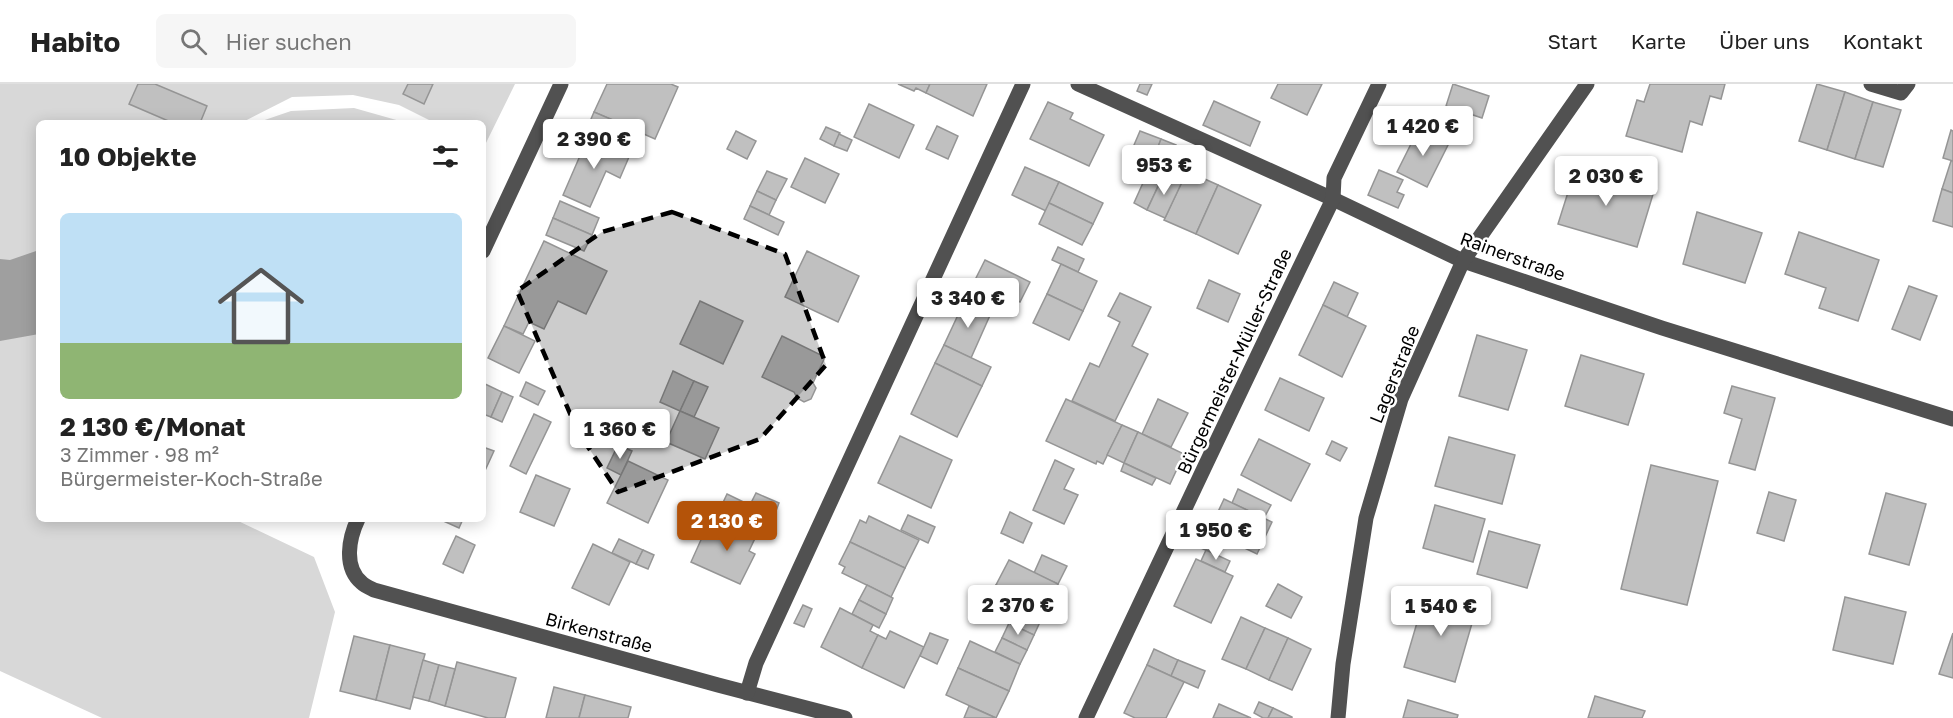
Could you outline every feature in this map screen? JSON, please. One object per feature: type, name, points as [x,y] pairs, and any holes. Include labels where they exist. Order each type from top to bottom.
[{"type":"street","points":[[486,245],[561,84]]},
{"type":"street","points":[[747,693],[756,663],[1023,84]]},
{"type":"street","name":"Rainerstraße","points":[[1078,84],[1333,199],[1462,261],[1662,328],[1953,419]]},
{"type":"street","name":"Bürgermeister-Müller-Straße","points":[[1086,718],[1333,199],[1334,178],[1379,84]]},
{"type":"street","name":"Lagerstraße","points":[[1338,718],[1343,664],[1366,518],[1401,399],[1462,261],[1587,84]]},
{"type":"street","points":[[1871,84],[1901,93],[1908,84]]},
{"type":"street","name":"Birkenstraße","points":[[357,522],[351,534],[349,555],[352,568],[360,582],[374,590],[845,718]]},
{"type":"highlighted area","points":[[672,212],[785,254],[826,365],[760,439],[618,492],[578,432],[517,291],[602,232]]},
{"type":"shaded area","points":[[0,84],[515,84],[486,143],[486,120],[429,120],[399,105],[353,95],[292,97],[247,120],[36,120],[36,522],[240,522],[314,557],[335,612],[309,718],[102,718],[0,671]]},
{"type":"shaded area","points":[[354,108],[396,120],[265,120],[291,111]]},
{"type":"shaded area","points":[[36,251],[36,335],[0,341],[0,259],[10,260]]},
{"type":"building","points":[[138,84],[155,84],[207,106],[201,120],[166,120],[129,104]]},
{"type":"building","points":[[408,84],[433,84],[424,104],[403,94]]},
{"type":"building","points":[[607,84],[671,84],[678,87],[655,139],[594,112]]},
{"type":"building","points":[[898,84],[930,84],[926,93]]},
{"type":"building","points":[[930,84],[987,84],[973,116],[926,93]]},
{"type":"building","points":[[1140,84],[1152,84],[1147,95],[1137,91]]},
{"type":"building","points":[[1278,84],[1322,84],[1307,115],[1271,98]]},
{"type":"building","points":[[1453,84],[1489,96],[1482,118],[1446,106]]},
{"type":"building","points":[[1650,84],[1725,84],[1721,99],[1710,96],[1702,125],[1690,121],[1682,152],[1626,136],[1637,100],[1644,102]]},
{"type":"building","points":[[1817,84],[1845,92],[1827,150],[1799,141]]},
{"type":"building","points":[[1845,92],[1873,102],[1855,159],[1827,150]]},
{"type":"building","points":[[1214,101],[1260,122],[1250,146],[1203,125]]},
{"type":"building","points":[[1048,102],[1073,113],[1070,119],[1104,135],[1089,166],[1030,139]]},
{"type":"building","points":[[1873,102],[1901,110],[1883,167],[1855,159]]},
{"type":"building","points":[[869,104],[914,125],[899,158],[854,137]]},
{"type":"building","points":[[594,112],[627,126],[618,147],[585,133]]},
{"type":"building","points":[[937,126],[958,136],[948,159],[926,149]]},
{"type":"building","points":[[1420,126],[1450,141],[1427,187],[1397,172]]},
{"type":"building","points":[[826,127],[840,133],[834,146],[820,139]]},
{"type":"building","points":[[1951,130],[1953,131],[1953,161],[1943,158]]},
{"type":"building","points":[[736,131],[756,141],[747,159],[727,149]]},
{"type":"building","points":[[1140,131],[1161,139],[1153,161],[1131,152]]},
{"type":"building","points":[[839,134],[852,140],[847,151],[834,146]]},
{"type":"building","points":[[589,135],[618,147],[616,151],[629,157],[620,178],[606,171],[590,207],[563,195]]},
{"type":"building","points":[[1161,139],[1176,145],[1165,171],[1151,165]]},
{"type":"building","points":[[805,158],[839,174],[825,203],[791,187]]},
{"type":"building","points":[[1951,161],[1953,161],[1953,193],[1942,189]]},
{"type":"building","points":[[1151,165],[1165,171],[1147,210],[1134,203]]},
{"type":"building","points":[[1025,167],[1059,182],[1046,211],[1012,195]]},
{"type":"building","points":[[1576,167],[1654,191],[1637,247],[1558,224]]},
{"type":"building","points":[[1379,170],[1403,180],[1397,192],[1404,195],[1398,208],[1368,195]]},
{"type":"building","points":[[767,171],[787,179],[776,200],[757,191]]},
{"type":"building","points":[[1187,171],[1218,185],[1196,234],[1164,220]]},
{"type":"building","points":[[1164,174],[1182,182],[1165,218],[1147,210]]},
{"type":"building","points":[[1059,182],[1103,203],[1093,224],[1049,203]]},
{"type":"building","points":[[1218,185],[1261,205],[1238,254],[1196,234]]},
{"type":"building","points":[[1942,189],[1953,193],[1953,227],[1933,221]]},
{"type":"building","points":[[757,191],[776,200],[769,215],[750,206]]},
{"type":"building","points":[[560,201],[599,218],[592,235],[553,218]]},
{"type":"building","points":[[1049,203],[1093,224],[1082,245],[1039,224]]},
{"type":"building","points":[[750,206],[784,222],[778,235],[744,219]]},
{"type":"building","points":[[1697,212],[1762,233],[1745,283],[1683,264]]},
{"type":"building","points":[[553,218],[592,235],[584,251],[546,235]]},
{"type":"building","points":[[1799,232],[1879,260],[1858,321],[1819,308],[1826,288],[1785,274]]},
{"type":"building","points":[[544,241],[607,271],[586,314],[558,301],[544,329],[529,322],[523,334],[504,326]]},
{"type":"building","points":[[1058,247],[1084,259],[1078,272],[1052,260]]},
{"type":"building","points":[[807,251],[859,276],[838,322],[785,297]]},
{"type":"building","points":[[985,260],[1030,282],[1020,302],[1007,295],[997,316],[965,300]]},
{"type":"building","points":[[1061,264],[1097,281],[1083,311],[1047,294]]},
{"type":"building","points":[[1209,280],[1240,294],[1228,322],[1197,308]]},
{"type":"building","points":[[1334,282],[1358,293],[1347,317],[1323,305]]},
{"type":"building","points":[[1909,286],[1937,296],[1920,340],[1892,329]]},
{"type":"building","points":[[1120,293],[1151,307],[1132,346],[1148,354],[1115,421],[1072,401],[1090,363],[1099,367],[1120,322],[1108,316]]},
{"type":"building","points":[[1047,294],[1083,311],[1069,340],[1033,323]]},
{"type":"building","points":[[965,300],[991,313],[971,358],[944,345]]},
{"type":"building","points":[[700,301],[743,321],[723,364],[680,344]]},
{"type":"building","points":[[1323,305],[1366,326],[1342,377],[1299,355]]},
{"type":"building","points":[[504,326],[535,341],[519,373],[488,358]]},
{"type":"building","points":[[1477,335],[1527,350],[1508,410],[1459,396]]},
{"type":"building","points":[[782,336],[825,357],[813,383],[816,388],[811,399],[804,402],[797,398],[794,392],[762,377]]},
{"type":"building","points":[[944,345],[991,367],[982,386],[935,363]]},
{"type":"building","points":[[1581,355],[1644,374],[1628,425],[1565,406]]},
{"type":"building","points":[[935,363],[982,386],[957,437],[911,414]]},
{"type":"building","points":[[673,371],[694,381],[680,411],[660,402]]},
{"type":"building","points":[[1280,378],[1324,398],[1309,431],[1265,410]]},
{"type":"building","points":[[694,381],[708,387],[694,417],[680,411]]},
{"type":"building","points":[[526,382],[545,391],[538,405],[520,396]]},
{"type":"building","points":[[486,384],[502,392],[491,417],[486,415]]},
{"type":"building","points":[[1732,386],[1775,398],[1755,470],[1729,463],[1742,419],[1724,413]]},
{"type":"building","points":[[502,392],[513,397],[502,422],[491,417]]},
{"type":"building","points":[[1066,399],[1122,425],[1103,464],[1097,461],[1096,464],[1046,441]]},
{"type":"building","points":[[1158,399],[1188,413],[1171,447],[1142,434]]},
{"type":"building","points":[[680,411],[719,428],[705,459],[666,442]]},
{"type":"building","points":[[534,414],[551,422],[526,474],[510,466]]},
{"type":"building","points":[[1122,425],[1138,432],[1124,463],[1107,455]]},
{"type":"building","points":[[1138,432],[1184,454],[1170,484],[1124,463]]},
{"type":"building","points":[[900,436],[952,460],[931,508],[878,483]]},
{"type":"building","points":[[1449,437],[1515,455],[1502,504],[1435,486]]},
{"type":"building","points":[[1259,439],[1310,464],[1291,501],[1241,475]]},
{"type":"building","points":[[1332,441],[1347,448],[1340,461],[1326,454]]},
{"type":"building","points":[[618,445],[632,451],[621,475],[607,468]]},
{"type":"building","points":[[486,448],[494,451],[486,468]]},
{"type":"building","points":[[1055,460],[1074,469],[1064,489],[1078,495],[1064,524],[1033,510]]},
{"type":"building","points":[[628,461],[668,480],[648,523],[607,503]]},
{"type":"building","points":[[1124,463],[1156,478],[1152,485],[1121,471]]},
{"type":"building","points":[[1651,465],[1718,481],[1687,605],[1621,589]]},
{"type":"building","points":[[536,475],[570,489],[554,526],[520,512]]},
{"type":"building","points":[[1238,489],[1271,505],[1264,518],[1232,503]]},
{"type":"building","points":[[1769,492],[1796,500],[1784,541],[1757,533]]},
{"type":"building","points":[[756,493],[779,503],[774,516],[750,505]]},
{"type":"building","points":[[1886,493],[1926,504],[1909,565],[1869,554]]},
{"type":"building","points":[[727,494],[750,505],[744,518],[721,507]]},
{"type":"building","points":[[1224,499],[1272,522],[1257,554],[1209,531]]},
{"type":"building","points":[[750,505],[774,516],[768,528],[744,518]]},
{"type":"building","points":[[1435,505],[1485,519],[1473,562],[1423,548]]},
{"type":"building","points":[[1010,512],[1032,523],[1023,543],[1001,533]]},
{"type":"building","points":[[908,515],[935,527],[928,543],[901,530]]},
{"type":"building","points":[[869,516],[919,540],[905,568],[850,542],[860,520],[866,523]]},
{"type":"building","points":[[726,521],[748,531],[750,528],[758,532],[749,551],[755,554],[740,584],[691,562],[705,531],[718,537]]},
{"type":"building","points":[[446,522],[462,522],[459,528]]},
{"type":"building","points":[[1195,530],[1220,542],[1215,554],[1189,543]]},
{"type":"building","points":[[1489,531],[1540,545],[1527,588],[1477,574]]},
{"type":"building","points":[[456,536],[475,545],[463,573],[443,564]]},
{"type":"building","points":[[619,539],[643,550],[636,564],[612,553]]},
{"type":"building","points":[[850,542],[905,568],[891,597],[842,573],[845,567],[839,564]]},
{"type":"building","points":[[593,544],[630,562],[609,605],[572,588]]},
{"type":"building","points":[[643,550],[654,555],[648,569],[636,564]]},
{"type":"building","points":[[1206,550],[1230,561],[1225,572],[1201,561]]},
{"type":"building","points":[[1042,555],[1067,566],[1058,584],[1034,573]]},
{"type":"building","points":[[1196,559],[1233,576],[1211,623],[1174,606]]},
{"type":"building","points":[[1009,560],[1058,584],[1046,609],[996,585]]},
{"type":"building","points":[[1278,584],[1302,597],[1291,618],[1266,606]]},
{"type":"building","points":[[867,585],[893,598],[886,614],[859,600]]},
{"type":"building","points":[[996,585],[1046,609],[1034,635],[983,611]]},
{"type":"building","points":[[1426,592],[1477,606],[1455,682],[1404,667]]},
{"type":"building","points":[[1845,597],[1906,612],[1893,664],[1833,650]]},
{"type":"building","points":[[859,600],[886,614],[879,628],[852,614]]},
{"type":"building","points":[[803,605],[812,609],[804,627],[794,623]]},
{"type":"building","points":[[840,608],[873,625],[870,631],[878,635],[862,668],[821,647]]},
{"type":"building","points":[[1241,617],[1265,628],[1246,669],[1222,659]]},
{"type":"building","points":[[1009,623],[1034,635],[1027,650],[1002,638]]},
{"type":"building","points":[[1265,628],[1288,638],[1269,680],[1246,669]]},
{"type":"building","points":[[890,631],[924,647],[904,688],[862,668],[878,635],[886,639]]},
{"type":"building","points":[[930,633],[948,640],[937,664],[920,656]]},
{"type":"building","points":[[1953,633],[1953,678],[1939,674]]},
{"type":"building","points":[[354,636],[390,645],[376,700],[340,691]]},
{"type":"building","points":[[1002,638],[1027,650],[1020,664],[995,652]]},
{"type":"building","points":[[1288,638],[1311,649],[1292,690],[1269,680]]},
{"type":"building","points":[[970,641],[1020,664],[1009,691],[958,668]]},
{"type":"building","points":[[390,645],[425,654],[410,709],[376,700]]},
{"type":"building","points":[[1154,649],[1178,660],[1171,676],[1147,665]]},
{"type":"building","points":[[423,660],[439,665],[429,701],[413,697]]},
{"type":"building","points":[[1178,660],[1205,671],[1198,688],[1171,676]]},
{"type":"building","points":[[457,662],[516,678],[505,718],[488,718],[445,706]]},
{"type":"building","points":[[439,665],[455,669],[445,706],[429,701]]},
{"type":"building","points":[[1147,665],[1184,682],[1166,718],[1135,718],[1124,713]]},
{"type":"building","points":[[958,668],[1009,691],[996,718],[946,695]]},
{"type":"building","points":[[554,687],[585,695],[579,718],[546,718]]},
{"type":"building","points":[[585,695],[631,707],[628,718],[579,718]]},
{"type":"building","points":[[1595,696],[1645,711],[1642,718],[1588,718]]},
{"type":"building","points":[[1408,700],[1458,715],[1457,718],[1403,718]]},
{"type":"building","points":[[1259,702],[1273,708],[1268,718],[1254,713]]},
{"type":"building","points":[[1219,704],[1251,718],[1213,718]]},
{"type":"building","points":[[969,706],[996,718],[964,718]]},
{"type":"building","points":[[1273,708],[1292,717],[1292,718],[1268,718]]}]
